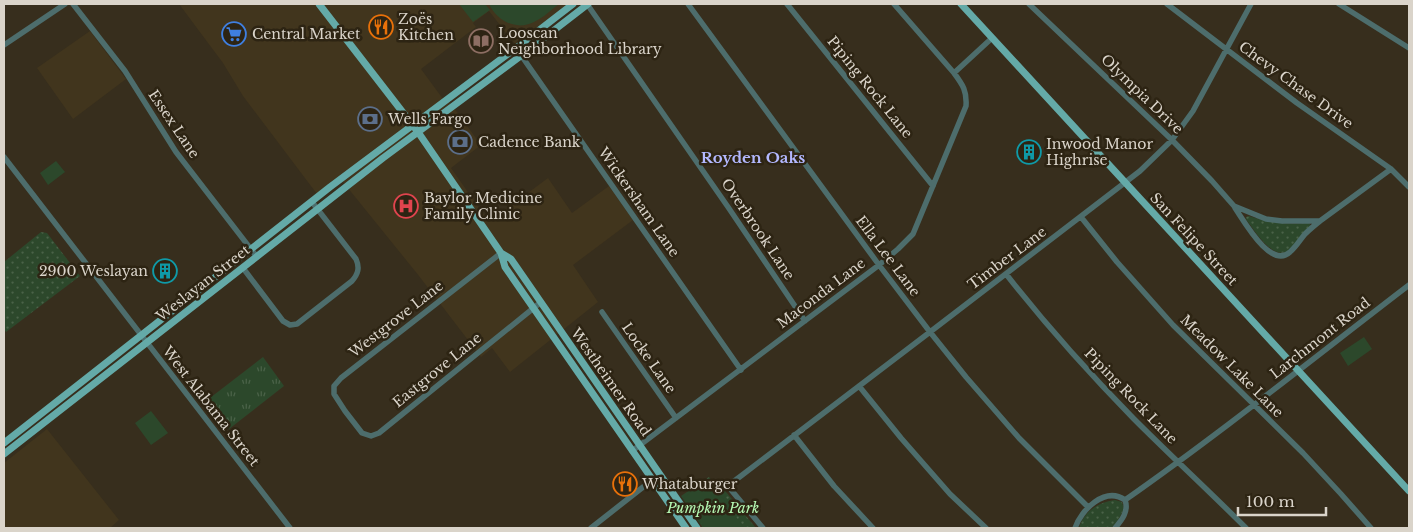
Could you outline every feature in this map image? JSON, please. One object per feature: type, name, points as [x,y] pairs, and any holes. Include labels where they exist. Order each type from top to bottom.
[{"type":"main road","name":"Westheimer Road","points":[[319,4],[418,132],[501,252],[505,267],[685,527]]},
{"type":"main road","name":"Weslayan Street","points":[[4,443],[251,249],[573,4]]},
{"type":"main road","name":"Weslayan Street","points":[[4,454],[318,209],[418,132],[522,56],[587,4]]},
{"type":"main road","name":"San Felipe Street","points":[[961,4],[1409,491]]},
{"type":"main road","name":"Westheimer Road","points":[[501,252],[511,259],[697,528]]},
{"type":"main road","points":[[652,480],[660,482],[670,489]]},
{"type":"main road","points":[[685,527],[693,522]]},
{"type":"street","points":[[5,41],[65,4]]},
{"type":"street","name":"Essex Lane","points":[[73,4],[125,71],[176,152],[257,257]]},
{"type":"street","name":"Overbrook Lane","points":[[587,4],[805,321]]},
{"type":"street","name":"Ella Lee Lane","points":[[688,4],[930,332],[1019,438],[1088,507]]},
{"type":"street","name":"Piping Rock Lane","points":[[787,4],[933,186]]},
{"type":"street","points":[[894,4],[954,73],[992,38]]},
{"type":"street","name":"Olympia Drive","points":[[1029,4],[1172,140],[1212,181],[1234,206],[1268,251],[1280,256],[1290,253],[1305,234],[1320,221],[1391,169]]},
{"type":"street","name":"Chevy Chase Drive","points":[[1167,4],[1297,104],[1391,169],[1409,187]]},
{"type":"street","name":"Timber Lane","points":[[763,528],[730,488],[733,482],[1140,171],[1172,140],[1193,111],[1251,4]]},
{"type":"street","points":[[1339,4],[1409,48]]},
{"type":"street","name":"Wickersham Lane","points":[[516,48],[740,370]]},
{"type":"street","name":"Maconda Lane","points":[[632,451],[879,265],[898,250],[913,234],[966,106],[967,96],[963,84],[954,73]]},
{"type":"street","name":"West Alabama Street","points":[[4,157],[290,528]]},
{"type":"street","points":[[242,268],[285,324],[290,326],[297,324],[352,281],[356,277],[358,269],[356,259],[312,202]]},
{"type":"street","name":"Olympia Drive","points":[[1234,206],[1266,219],[1320,221]]},
{"type":"street","name":"Meadow Lake Lane","points":[[1081,217],[1117,262],[1173,325],[1223,376],[1255,405],[1341,494],[1371,528]]},
{"type":"street","name":"Westgrove Lane","points":[[348,416],[334,394],[334,386],[341,378],[501,252]]},
{"type":"street","name":"Piping Rock Lane","points":[[1006,274],[1093,377],[1246,528]]},
{"type":"street","name":"Larchmont Road","points":[[1125,500],[1255,405],[1409,285]]},
{"type":"street","name":"Eastgrove Lane","points":[[348,416],[362,433],[371,436],[379,433],[541,302]]},
{"type":"street","name":"Locke Lane","points":[[602,312],[676,418]]},
{"type":"street","points":[[859,386],[950,494],[986,528]]},
{"type":"street","points":[[794,435],[834,486],[873,528]]},
{"type":"street","points":[[591,528],[652,480]]},
{"type":"street","points":[[1075,528],[1088,507],[1096,501],[1115,496],[1125,500],[1127,510],[1124,517],[1114,528]]},
{"type":"shaded area","points":[[179,4],[569,4],[515,44],[489,11],[473,23],[476,27],[421,69],[443,99],[446,97],[481,145],[451,168],[489,222],[548,178],[572,213],[609,186],[633,220],[573,265],[598,302],[510,372],[492,348],[481,357],[339,177],[317,194],[243,96],[223,63]]},
{"type":"shaded area","points":[[90,31],[126,79],[73,119],[37,68]]},
{"type":"shaded area","points":[[47,429],[119,520],[110,528],[4,528],[4,463]]},
{"type":"green space","points":[[459,4],[485,4],[490,10],[473,22]]},
{"type":"green space","points":[[489,4],[559,4],[544,16],[527,25],[514,25],[502,20]]},
{"type":"green space","points":[[56,161],[65,172],[48,185],[40,173]]},
{"type":"green space","points":[[1249,216],[1278,223],[1308,223],[1310,226],[1291,249],[1282,253],[1270,248],[1264,242],[1246,219]]},
{"type":"green space","points":[[41,232],[47,233],[80,276],[6,332],[4,329],[4,262]]},
{"type":"green space","points":[[1364,337],[1372,349],[1348,366],[1340,353]]},
{"type":"green space","points":[[263,357],[284,386],[229,429],[206,401]]},
{"type":"green space","points":[[151,411],[168,433],[151,445],[135,423]]},
{"type":"green space","name":"Pumpkin Park","points":[[709,477],[716,485],[721,486],[756,528],[703,528],[681,496]]},
{"type":"green space","name":"Pumpkin Park","points":[[709,479],[744,528],[705,528],[683,498]]},
{"type":"green space","points":[[1115,500],[1122,502],[1124,509],[1117,522],[1111,528],[1079,528],[1084,517],[1093,508]]},
{"type":"place","name":"Zoës Kitchen","points":[[381,27]]},
{"type":"place","name":"Central Market","points":[[234,34]]},
{"type":"place","name":"Looscan Neighborhood Library","points":[[481,41]]},
{"type":"place","name":"Wells Fargo","points":[[370,119]]},
{"type":"place","name":"Cadence Bank","points":[[460,142]]},
{"type":"place","name":"Inwood Manor Highrise","points":[[1029,152]]},
{"type":"place","name":"Baylor Medicine Family Clinic","points":[[406,206]]},
{"type":"place","name":"2900 Weslayan","points":[[165,271]]},
{"type":"place","name":"Whataburger","points":[[625,484]]},
{"type":"district","name":"Royden Oaks","points":[[753,157]]}]
